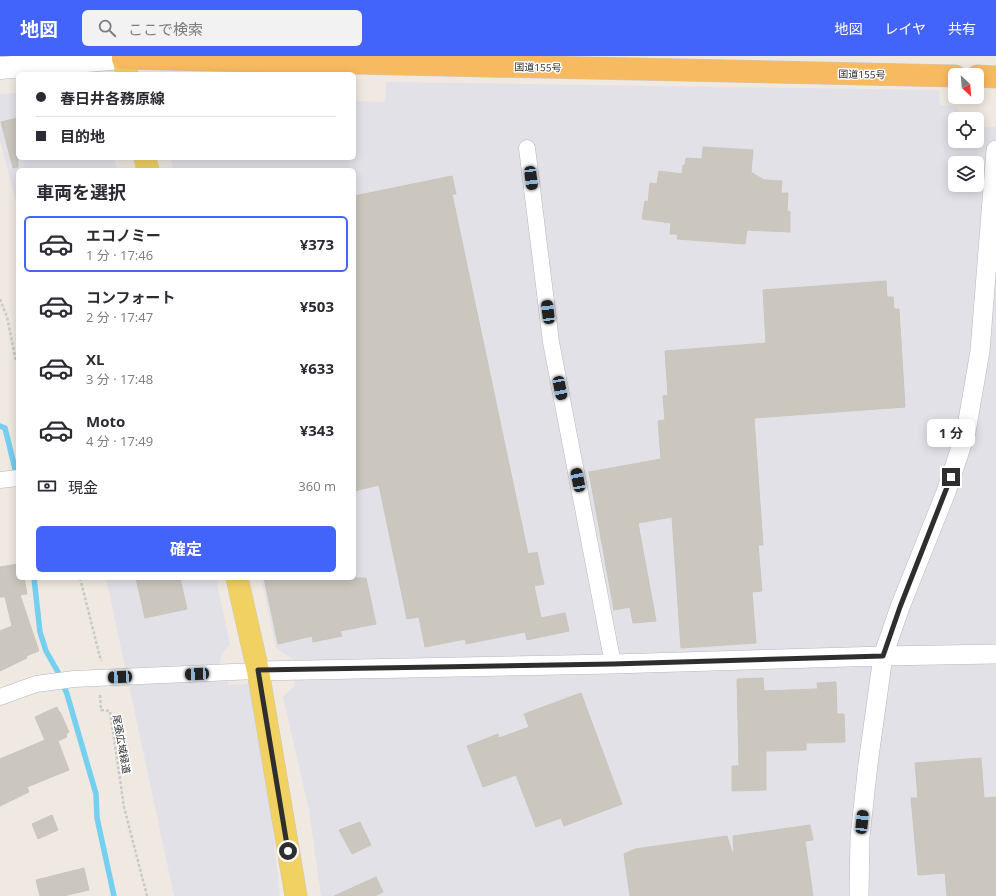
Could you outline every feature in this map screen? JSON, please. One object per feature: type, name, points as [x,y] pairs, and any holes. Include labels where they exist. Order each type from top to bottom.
[{"type":"highway","name":"国道155号","points":[[124,63],[948,76]]},
{"type":"highway","points":[[984,76],[996,77]]},
{"type":"main road","points":[[0,68],[124,63]]},
{"type":"main road","points":[[237,580],[258,670],[296,896]]},
{"type":"street","points":[[527,148],[551,342],[613,664]]},
{"type":"street","points":[[859,896],[860,837],[868,764],[883,656],[900,607],[946,492],[966,432],[980,351],[996,150]]},
{"type":"street","points":[[0,480],[16,478]]},
{"type":"street","points":[[0,697],[36,684],[74,680],[258,670],[613,664],[996,654]]},
{"type":"path","points":[[0,300],[7,317],[16,361]]},
{"type":"path","name":"尾張広域緑道","points":[[80,580],[105,678],[100,693],[100,710],[110,711],[124,806],[146,896]]},
{"type":"shaded area","points":[[386,82],[939,90],[940,105],[955,106],[960,112],[948,112],[948,148],[984,148],[984,128],[996,127],[996,896],[321,896],[309,810],[283,697],[295,685],[294,660],[276,648],[261,580],[356,580],[356,168],[173,168],[171,160],[356,160],[356,101],[385,102]]},
{"type":"shaded area","points":[[16,93],[16,160],[114,160],[116,168],[16,168],[16,201],[0,141],[0,94]]},
{"type":"shaded area","points":[[106,580],[216,580],[230,645],[222,653],[220,664],[229,685],[250,684],[272,824],[280,896],[174,896]]},
{"type":"building","points":[[16,118],[16,160],[18,160],[18,167],[13,168],[1,122]]},
{"type":"building","points":[[703,147],[753,150],[751,172],[764,180],[782,181],[781,193],[788,193],[787,211],[790,212],[790,232],[747,230],[745,244],[677,239],[678,234],[670,234],[671,223],[642,219],[645,201],[648,202],[650,183],[657,184],[659,171],[682,174],[683,165],[685,165],[686,158],[702,159]]},
{"type":"building","points":[[452,176],[456,194],[452,194],[528,554],[537,552],[544,584],[534,586],[541,618],[565,613],[569,631],[527,640],[525,632],[466,644],[465,639],[425,647],[419,617],[407,619],[379,485],[356,491],[356,196]]},
{"type":"building","points":[[886,281],[887,297],[893,297],[894,309],[899,309],[905,407],[754,418],[763,545],[758,545],[762,591],[752,592],[756,643],[681,648],[672,517],[638,523],[656,621],[633,623],[630,607],[614,610],[589,472],[661,459],[658,421],[665,420],[663,396],[668,395],[665,351],[766,343],[763,290]]},
{"type":"building","points":[[16,564],[16,580],[24,580],[27,594],[20,595],[39,651],[26,656],[27,658],[0,671],[0,631],[12,626],[5,597],[0,597],[0,567]]},
{"type":"building","points":[[356,578],[366,578],[376,624],[340,631],[342,636],[313,642],[312,636],[278,644],[264,580],[356,580]]},
{"type":"building","points":[[136,580],[180,580],[187,609],[145,618]]},
{"type":"building","points":[[763,678],[764,691],[818,689],[817,683],[836,682],[837,714],[844,714],[845,742],[806,743],[806,750],[766,751],[766,790],[732,791],[732,766],[739,766],[737,679]]},
{"type":"building","points":[[581,693],[622,804],[564,826],[561,818],[536,827],[516,775],[483,787],[467,746],[498,734],[499,738],[529,727],[524,714]]},
{"type":"building","points":[[57,707],[69,732],[66,734],[67,737],[58,741],[69,770],[27,787],[29,792],[0,806],[0,759],[45,740],[35,717]]},
{"type":"building","points":[[981,758],[984,798],[996,797],[996,896],[947,896],[945,873],[918,875],[911,798],[918,798],[915,763]]},
{"type":"building","points":[[52,815],[58,830],[38,839],[32,824]]},
{"type":"building","points":[[360,822],[371,845],[352,854],[339,830]]},
{"type":"building","points":[[810,825],[813,840],[805,841],[813,896],[630,896],[624,854],[635,849],[727,836],[732,852],[734,851],[733,836]]},
{"type":"building","points":[[84,868],[89,890],[63,896],[40,896],[36,880]]},
{"type":"building","points":[[376,877],[383,892],[375,896],[334,896]]},
{"type":"waterway","points":[[0,426],[5,428],[16,473]]},
{"type":"waterway","points":[[34,580],[40,632],[46,651],[58,672],[67,694],[96,794],[97,818],[114,896]]},
{"type":"route","points":[[288,851],[258,670],[613,664],[883,656],[900,607],[951,477]]}]
